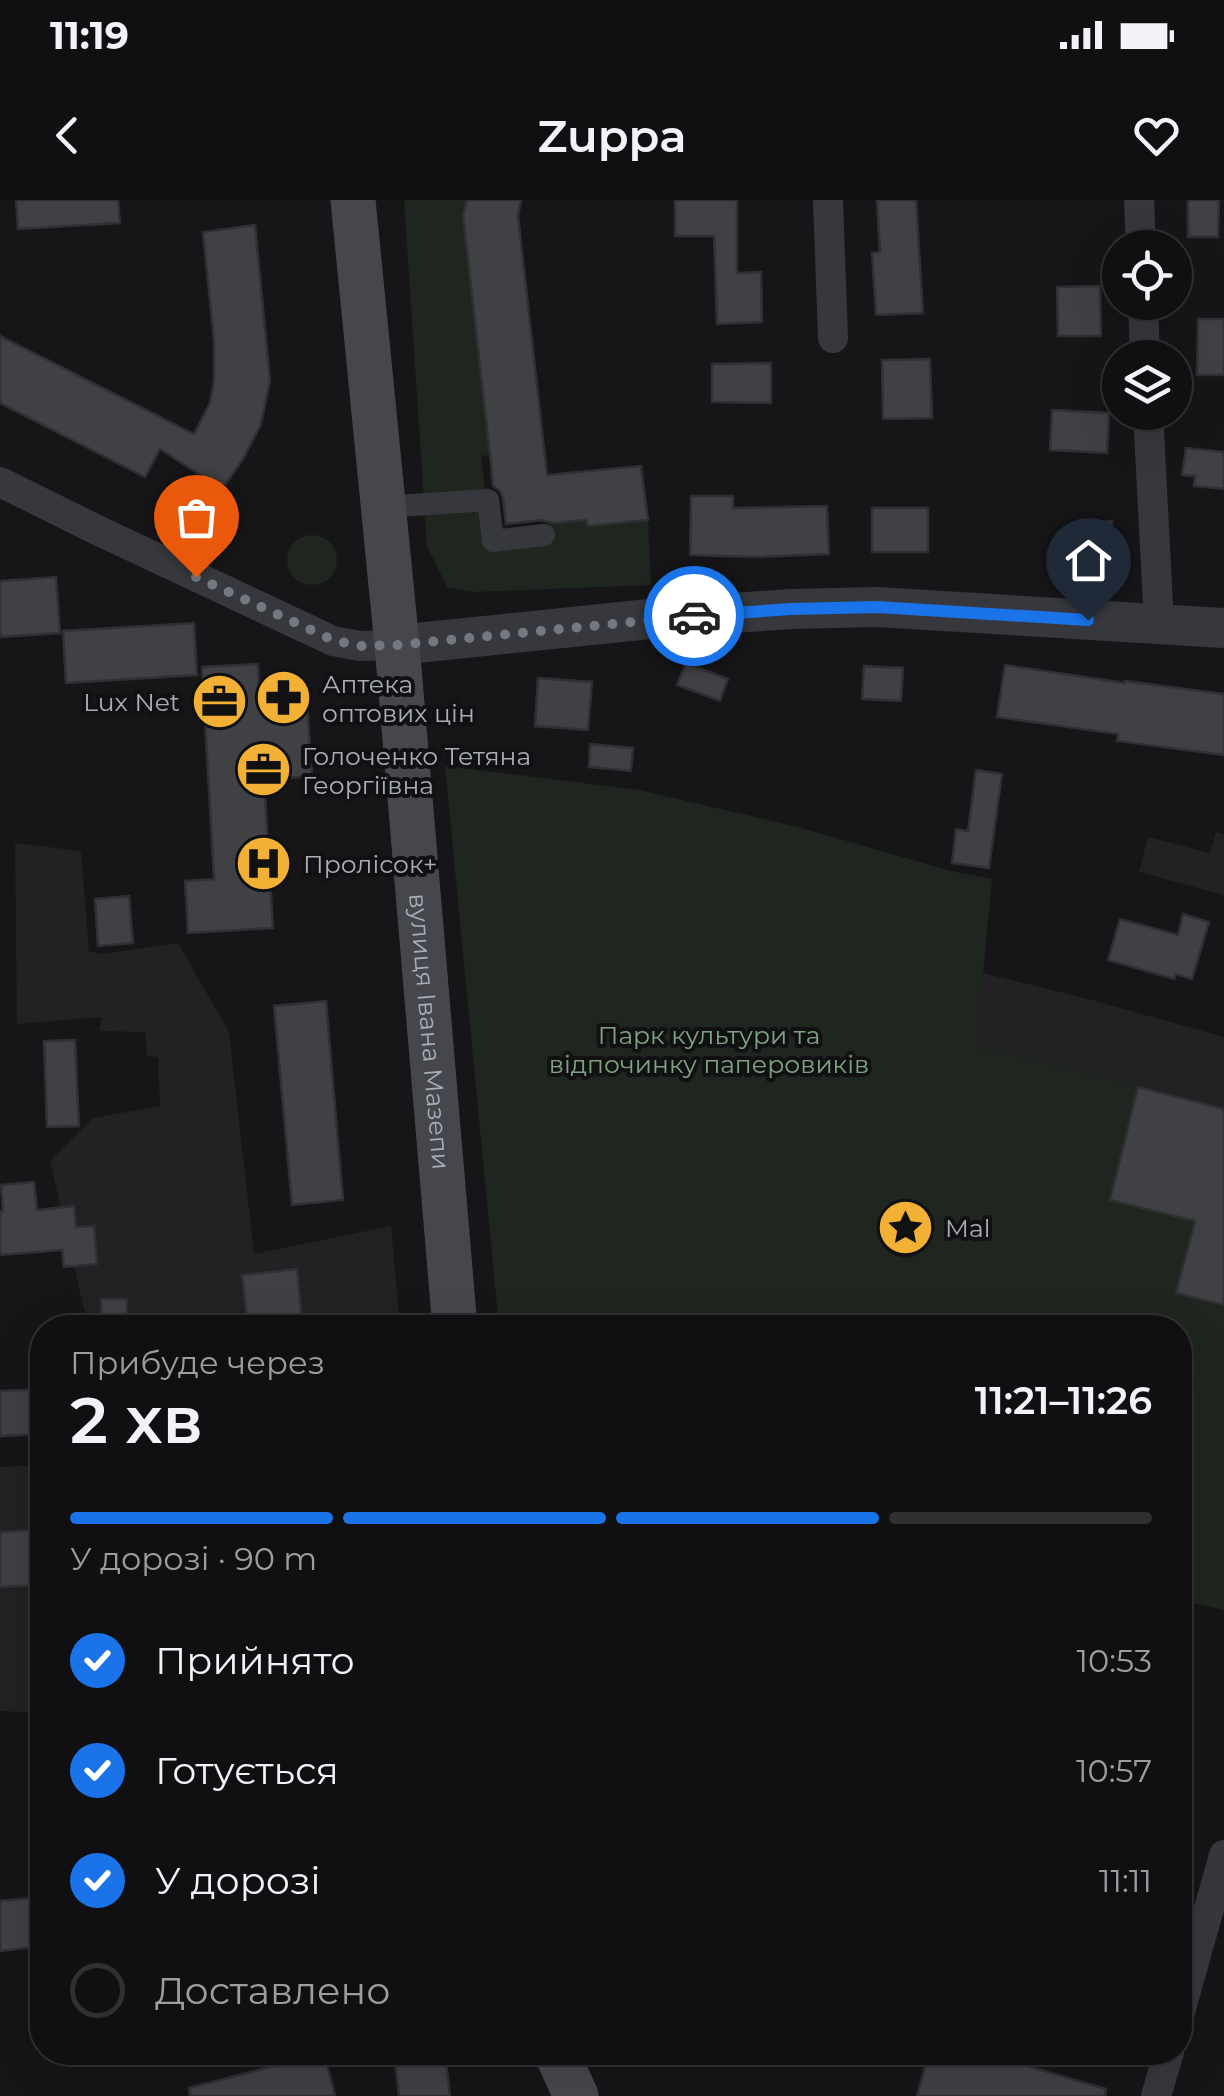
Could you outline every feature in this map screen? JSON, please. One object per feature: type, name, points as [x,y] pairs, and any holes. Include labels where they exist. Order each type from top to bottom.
[{"type":"main road","name":"вулиця Івана Мазепи","points":[[353,200],[397,645],[454,1315]]},
{"type":"main road","points":[[562,2065],[576,2096]]},
{"type":"street","points":[[828,200],[834,338]]},
{"type":"street","points":[[1139,200],[1140,230]]},
{"type":"street","points":[[1149,430],[1159,624]]},
{"type":"street","points":[[0,482],[333,640],[360,646],[659,618],[877,607],[1224,628]]},
{"type":"street","points":[[383,507],[488,500],[493,540],[544,535]]},
{"type":"street","points":[[1192,1969],[1224,1856]]},
{"type":"street","points":[[1156,2096],[1164,2065]]},
{"type":"shaded area","points":[[1216,832],[1224,834],[1224,895],[1139,872],[1148,837],[1210,853]]},
{"type":"shaded area","points":[[15,843],[81,851],[89,951],[102,954],[178,943],[229,1032],[254,1254],[391,1226],[399,1315],[85,1315],[50,1161],[93,1118],[160,1106],[158,1057],[147,1056],[145,1032],[100,1031],[101,1017],[17,1024]]},
{"type":"shaded area","points":[[982,973],[1224,1037],[1224,1109],[976,1047]]},
{"type":"shaded area","points":[[30,1466],[30,1712],[0,1711],[0,1467]]},
{"type":"green space","points":[[404,200],[467,200],[463,216],[489,455],[481,456],[492,549],[499,529],[586,520],[588,526],[648,520],[651,585],[474,592],[447,587],[427,546]]},
{"type":"green space","points":[[312,535],[330,542],[337,560],[330,578],[312,585],[294,578],[287,560],[294,542]]},
{"type":"green space","name":"Парк культури та відпочинку паперовиків","points":[[445,766],[639,790],[992,879],[976,1047],[1138,1087],[1110,1199],[1195,1221],[1176,1293],[1224,1305],[1224,1610],[1192,1603],[1192,1315],[498,1315]],"holes":[[[902,1199],[921,1204],[932,1214],[935,1226],[931,1239],[924,1250],[912,1257],[899,1257],[880,1241],[879,1219],[888,1207]]]},
{"type":"building","points":[[16,200],[118,200],[120,223],[18,229]]},
{"type":"building","points":[[467,200],[521,200],[518,216],[547,475],[641,466],[648,520],[588,526],[586,520],[506,524],[503,498],[493,486],[463,216]]},
{"type":"building","points":[[675,200],[737,200],[737,273],[761,272],[762,322],[717,324],[714,236],[675,236]]},
{"type":"building","points":[[877,200],[916,200],[923,313],[876,315],[872,253],[880,252]]},
{"type":"building","points":[[1188,200],[1219,200],[1218,237],[1192,237],[1192,230],[1188,230]]},
{"type":"building","points":[[255,225],[270,381],[261,424],[222,489],[160,449],[145,477],[0,403],[0,336],[194,434],[210,403],[214,380],[203,232]]},
{"type":"building","points":[[1100,286],[1101,336],[1058,336],[1057,287]]},
{"type":"building","points":[[1198,319],[1224,319],[1224,375],[1197,375]]},
{"type":"building","points":[[930,359],[932,418],[883,419],[882,360]]},
{"type":"building","points":[[771,363],[771,403],[712,402],[712,364]]},
{"type":"building","points":[[1052,410],[1102,413],[1102,430],[1108,430],[1107,453],[1050,450]]},
{"type":"building","points":[[1186,448],[1224,452],[1224,489],[1194,486],[1195,476],[1182,475]]},
{"type":"building","points":[[691,496],[733,496],[733,508],[827,506],[829,554],[690,555]]},
{"type":"building","points":[[872,508],[928,508],[928,552],[872,552]]},
{"type":"building","points":[[1112,521],[1114,563],[1076,566],[1073,524]]},
{"type":"building","points":[[56,577],[60,633],[0,637],[0,581]]},
{"type":"building","points":[[194,623],[197,675],[66,683],[63,631]]},
{"type":"building","points":[[686,663],[728,679],[720,701],[677,685]]},
{"type":"building","points":[[258,664],[259,690],[306,688],[312,776],[264,780],[273,928],[188,933],[185,881],[214,879],[202,667]]},
{"type":"building","points":[[1005,665],[1224,694],[1224,755],[1117,741],[1118,734],[997,717]]},
{"type":"building","points":[[864,666],[903,668],[901,701],[862,699]]},
{"type":"building","points":[[538,678],[592,682],[588,730],[535,726]]},
{"type":"building","points":[[590,744],[633,748],[631,771],[589,767]]},
{"type":"building","points":[[976,770],[1002,774],[989,868],[952,863],[956,829],[968,831]]},
{"type":"building","points":[[129,896],[133,943],[98,946],[95,899]]},
{"type":"building","points":[[1183,914],[1209,922],[1192,979],[1176,974],[1174,979],[1108,960],[1120,919],[1178,935]]},
{"type":"building","points":[[326,1001],[343,1200],[292,1205],[274,1006]]},
{"type":"building","points":[[75,1040],[79,1126],[47,1127],[44,1041]]},
{"type":"building","points":[[1138,1087],[1224,1109],[1224,1305],[1176,1293],[1195,1221],[1110,1200]]},
{"type":"building","points":[[34,1182],[37,1210],[74,1206],[76,1227],[94,1226],[97,1264],[64,1267],[62,1250],[0,1255],[1,1185]]},
{"type":"building","points":[[297,1269],[302,1315],[247,1315],[242,1275]]},
{"type":"building","points":[[101,1299],[127,1299],[127,1315],[101,1315]]},
{"type":"building","points":[[30,1390],[30,1435],[0,1436],[0,1391]]},
{"type":"building","points":[[30,1530],[30,1586],[0,1587],[0,1532]]},
{"type":"building","points":[[30,1898],[30,1947],[0,1951],[0,1901]]},
{"type":"building","points":[[278,2065],[327,2065],[335,2096],[190,2096],[189,2088]]},
{"type":"building","points":[[395,2065],[446,2065],[450,2096],[399,2096]]},
{"type":"building","points":[[925,2065],[1024,2065],[1106,2089],[1105,2096],[917,2096]]},
{"type":"way so far","points":[[196,577],[333,640],[360,646],[694,616]]},
{"type":"place","name":"Аптека оптових цін","points":[[283,698]]},
{"type":"place","name":"Lux Net","points":[[219,702]]},
{"type":"place","name":"Голоченко Тетяна Георгіївна","points":[[263,770]]},
{"type":"place","name":"Пролісок+","points":[[264,864]]},
{"type":"place","name":"Mal","points":[[906,1228]]},
{"type":"route","points":[[694,616],[877,607],[1088,620]]}]
